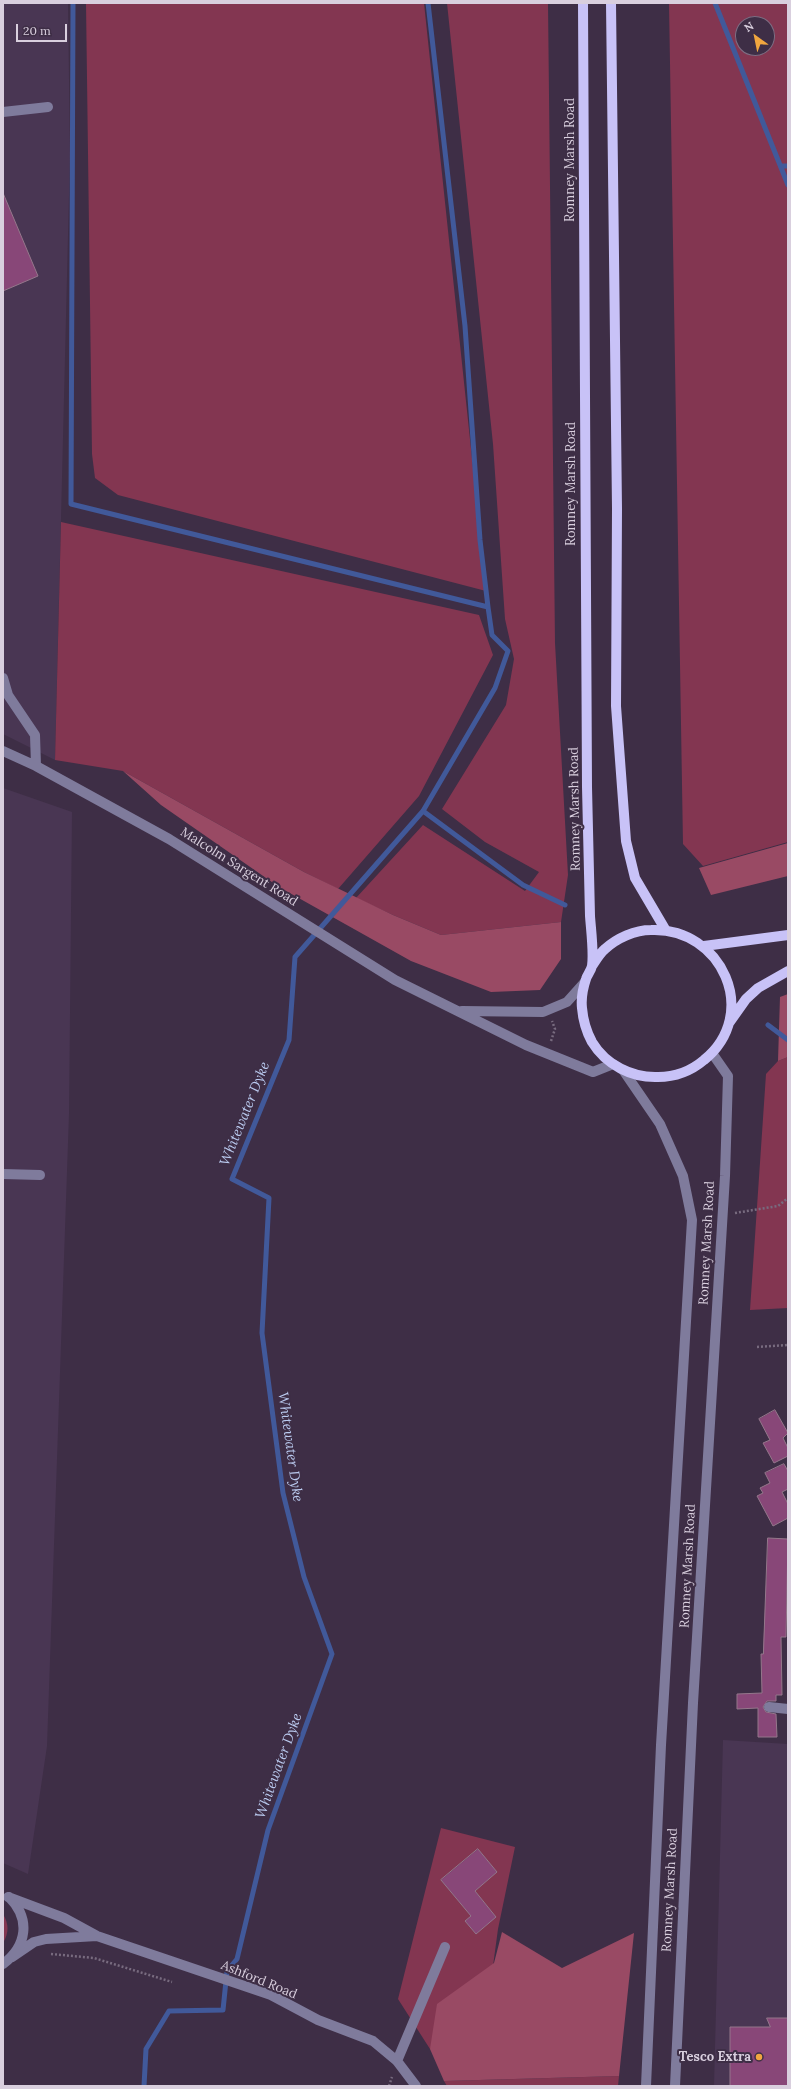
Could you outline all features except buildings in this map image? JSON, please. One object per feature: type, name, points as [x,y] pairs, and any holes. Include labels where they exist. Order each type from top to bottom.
[{"type":"main road","name":"Romney Marsh Road","points":[[583,3],[584,567],[588,861],[592,966]]},
{"type":"main road","points":[[611,3],[617,509],[616,706],[626,841],[635,878],[665,929]]},
{"type":"main road","points":[[728,1025],[731,1003],[728,982],[718,962],[704,946],[686,935],[665,929],[643,930],[623,937],[605,949],[592,966],[584,983],[581,1003],[584,1024],[592,1042],[605,1058],[623,1070],[646,1077],[670,1077],[693,1068],[712,1053],[721,1040],[728,1025],[746,999],[758,988],[788,972]]},
{"type":"main road","points":[[704,946],[788,935]]},
{"type":"street","points":[[3,112],[48,107]]},
{"type":"street","points":[[3,678],[8,695],[35,735],[36,766]]},
{"type":"street","name":"Malcolm Sargent Road","points":[[3,751],[36,766],[169,839],[395,980],[547,1053],[592,1072],[613,1064]]},
{"type":"street","name":"Malcolm Sargent Road","points":[[458,1011],[535,1012],[548,1010],[567,1002],[584,983]]},
{"type":"street","name":"Romney Marsh Road","points":[[675,2086],[693,1703],[722,1214],[728,1076],[712,1053]]},
{"type":"street","name":"Romney Marsh Road","points":[[623,1070],[660,1124],[683,1176],[692,1220],[661,1745],[646,2086]]},
{"type":"street","points":[[3,1174],[40,1175]]},
{"type":"street","points":[[769,1707],[788,1709]]},
{"type":"street","points":[[3,1964],[12,1956],[22,1940],[24,1930],[20,1912],[6,1895]]},
{"type":"street","name":"Ashford Road","points":[[6,1895],[64,1918],[97,1936],[271,1995],[318,2020],[373,2041],[397,2061],[416,2086]]},
{"type":"street","name":"Ashford Road","points":[[12,1956],[34,1942],[46,1939],[97,1936]]},
{"type":"street","points":[[397,2061],[444,1947]]},
{"type":"path","points":[[547,1053],[554,1029],[548,1010]]},
{"type":"path","points":[[722,1214],[778,1206],[788,1198]]},
{"type":"path","points":[[757,1347],[788,1345]]},
{"type":"path","points":[[48,1954],[94,1958],[172,1982]]},
{"type":"shaded area","points":[[3,3],[68,3],[70,155],[55,760],[3,734]]},
{"type":"shaded area","points":[[86,3],[424,3],[486,591],[118,495],[95,478],[92,454]]},
{"type":"shaded area","points":[[447,3],[548,3],[555,643],[568,875],[561,922],[441,935],[356,898],[423,825],[525,891],[539,872],[485,842],[442,809],[506,705],[514,659],[505,619],[493,444]]},
{"type":"shaded area","points":[[669,3],[788,3],[788,842],[703,866],[683,844]]},
{"type":"shaded area","points":[[61,522],[479,615],[493,655],[419,796],[338,889],[304,872],[123,771],[55,760]]},
{"type":"shaded area","points":[[123,771],[304,872],[393,915],[441,935],[561,922],[561,959],[540,990],[491,992],[411,961],[279,887],[161,805]]},
{"type":"shaded area","points":[[3,788],[72,812],[69,1114],[47,1746],[28,1874],[3,1863]]},
{"type":"shaded area","points":[[788,843],[788,876],[711,895],[699,868]]},
{"type":"shaded area","points":[[788,994],[788,1057],[778,1061],[780,997]]},
{"type":"shaded area","points":[[788,1057],[788,1308],[750,1310],[766,1074],[778,1061]]},
{"type":"shaded area","points":[[723,1740],[788,1744],[788,2086],[714,2086]]},
{"type":"shaded area","points":[[441,1828],[515,1847],[498,1929],[488,2003],[430,2049],[398,1999]],"holes":[[[478,1849],[497,1872],[475,1891],[496,1917],[476,1934],[465,1921],[471,1916],[441,1880]]]},
{"type":"shaded area","points":[[3,1914],[8,1928],[3,1943]]},
{"type":"shaded area","points":[[502,1932],[562,1968],[634,1933],[619,2076],[444,2081],[430,2049],[437,2004],[494,1963]]},
{"type":"shaded area","points":[[619,2076],[618,2086],[447,2086],[444,2081]]},
{"type":"waterway","points":[[73,3],[71,504],[488,607]]},
{"type":"waterway","name":"Whitewater Dyke","points":[[144,2086],[146,2049],[169,2011],[223,2010],[227,1971],[237,1959],[268,1830],[332,1654],[304,1577],[283,1493],[262,1333],[269,1198],[232,1179],[289,1040],[295,957],[423,811],[495,688],[508,651],[492,635],[488,607],[480,540],[465,326],[428,3]]},
{"type":"waterway","points":[[715,3],[788,185]]},
{"type":"waterway","points":[[781,166],[788,166]]},
{"type":"waterway","points":[[423,811],[523,885],[565,905]]},
{"type":"waterway","points":[[768,1025],[788,1040]]},
{"type":"place","name":"Tesco Extra","points":[[759,2057]]}]
